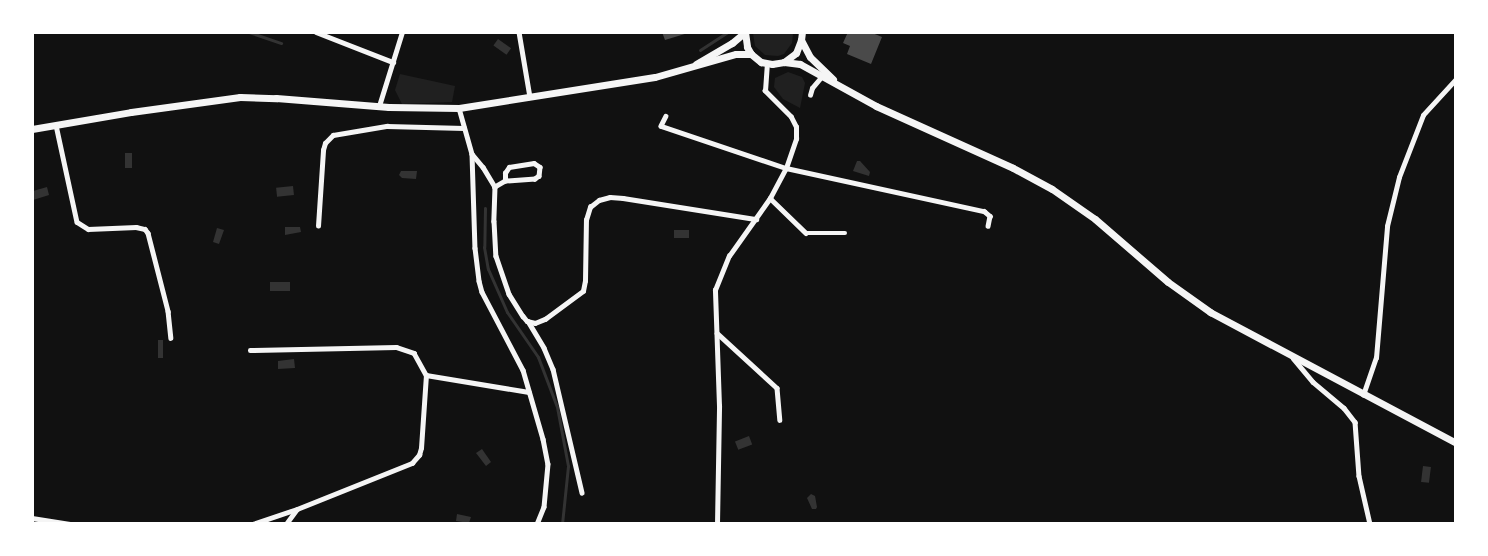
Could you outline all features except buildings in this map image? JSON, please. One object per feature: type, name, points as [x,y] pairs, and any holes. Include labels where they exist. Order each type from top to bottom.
[{"type":"main road","points":[[691,67],[732,43],[745,32]]},
{"type":"main road","points":[[745,32],[747,47],[751,54],[767,64],[784,62],[800,64],[824,74],[843,88],[876,106],[1013,168],[1052,189],[1095,219],[1190,299],[1292,357],[1456,443]]},
{"type":"main road","points":[[784,62],[796,53],[801,36]]},
{"type":"main road","points":[[801,36],[807,53],[824,74]]},
{"type":"main road","points":[[32,129],[240,97],[379,106],[459,108],[655,77],[736,54],[751,54]]},
{"type":"street","points":[[316,32],[393,62]]},
{"type":"street","points":[[379,106],[402,32]]},
{"type":"street","points":[[519,32],[530,97]]},
{"type":"street","points":[[717,524],[719,406],[714,301],[716,283],[729,256],[770,198],[786,168],[796,139],[796,127],[787,112],[765,91],[767,64]]},
{"type":"street","points":[[810,95],[812,88],[824,74]]},
{"type":"street","points":[[1363,395],[1376,358],[1388,226],[1398,177],[1423,115],[1456,79]]},
{"type":"street","points":[[459,108],[472,154],[475,248],[479,281],[482,292],[522,370],[548,464],[544,507],[537,524]]},
{"type":"street","points":[[666,116],[661,126],[786,168],[984,211],[990,216],[988,226]]},
{"type":"street","points":[[56,125],[77,222],[88,229],[136,227],[145,229],[148,233],[168,311],[172,338]]},
{"type":"street","points":[[318,226],[323,150],[325,143],[333,135],[387,126],[464,128]]},
{"type":"street","points":[[472,154],[483,167],[495,187],[496,256],[509,294],[528,321],[553,369],[582,492]]},
{"type":"street","points":[[495,187],[505,181],[535,179],[541,173],[540,167],[534,163],[509,167],[505,173],[505,181]]},
{"type":"street","points":[[528,321],[540,322],[583,291],[585,281],[586,220],[590,207],[599,200],[610,197],[623,198],[756,219]]},
{"type":"street","points":[[770,198],[802,232],[845,233]]},
{"type":"street","points":[[717,333],[777,388],[780,420]]},
{"type":"street","points":[[250,350],[396,347],[414,353],[426,375],[421,448],[416,459],[398,469],[297,509],[253,524]]},
{"type":"street","points":[[1292,357],[1313,382],[1344,408],[1355,422],[1359,476],[1370,524]]},
{"type":"street","points":[[426,375],[529,392]]},
{"type":"street","points":[[286,524],[297,509]]},
{"type":"street","points":[[32,518],[70,524]]},
{"type":"shaded area","points":[[753,33],[793,33],[792,43],[784,54],[778,56],[765,55],[755,46]]},
{"type":"shaded area","points":[[498,39],[511,48],[507,55],[493,46]]},
{"type":"shaded area","points":[[788,72],[802,77],[805,83],[800,108],[783,99],[774,87],[775,78]]},
{"type":"shaded area","points":[[400,74],[455,86],[452,102],[402,104],[395,90]]},
{"type":"shaded area","points":[[125,153],[132,153],[132,168],[125,168]]},
{"type":"shaded area","points":[[857,161],[860,161],[870,172],[869,176],[853,171]]},
{"type":"shaded area","points":[[401,171],[417,171],[416,179],[402,178],[399,175]]},
{"type":"shaded area","points":[[293,186],[294,195],[277,197],[276,188]]},
{"type":"shaded area","points":[[47,187],[49,195],[33,200],[33,191]]},
{"type":"shaded area","points":[[285,227],[300,227],[301,232],[285,235]]},
{"type":"shaded area","points":[[217,228],[224,230],[219,244],[213,242]]},
{"type":"shaded area","points":[[674,230],[689,230],[689,238],[674,238]]},
{"type":"shaded area","points":[[270,282],[290,282],[290,291],[270,291]]},
{"type":"shaded area","points":[[158,340],[163,340],[163,358],[158,358]]},
{"type":"shaded area","points":[[294,359],[295,368],[278,369],[278,361]]},
{"type":"shaded area","points":[[749,436],[752,444],[738,450],[735,441]]},
{"type":"shaded area","points":[[482,449],[491,462],[486,466],[476,453]]},
{"type":"shaded area","points":[[1423,466],[1431,467],[1429,483],[1421,482]]},
{"type":"shaded area","points":[[811,494],[815,496],[816,509],[812,509],[807,498]]},
{"type":"shaded area","points":[[457,514],[471,517],[469,523],[456,521]]},
{"type":"waterway","points":[[249,32],[281,43]]},
{"type":"waterway","points":[[700,50],[728,32]]},
{"type":"waterway","points":[[485,208],[484,247],[488,269],[507,312],[538,357],[557,407],[568,466],[562,524]]}]
